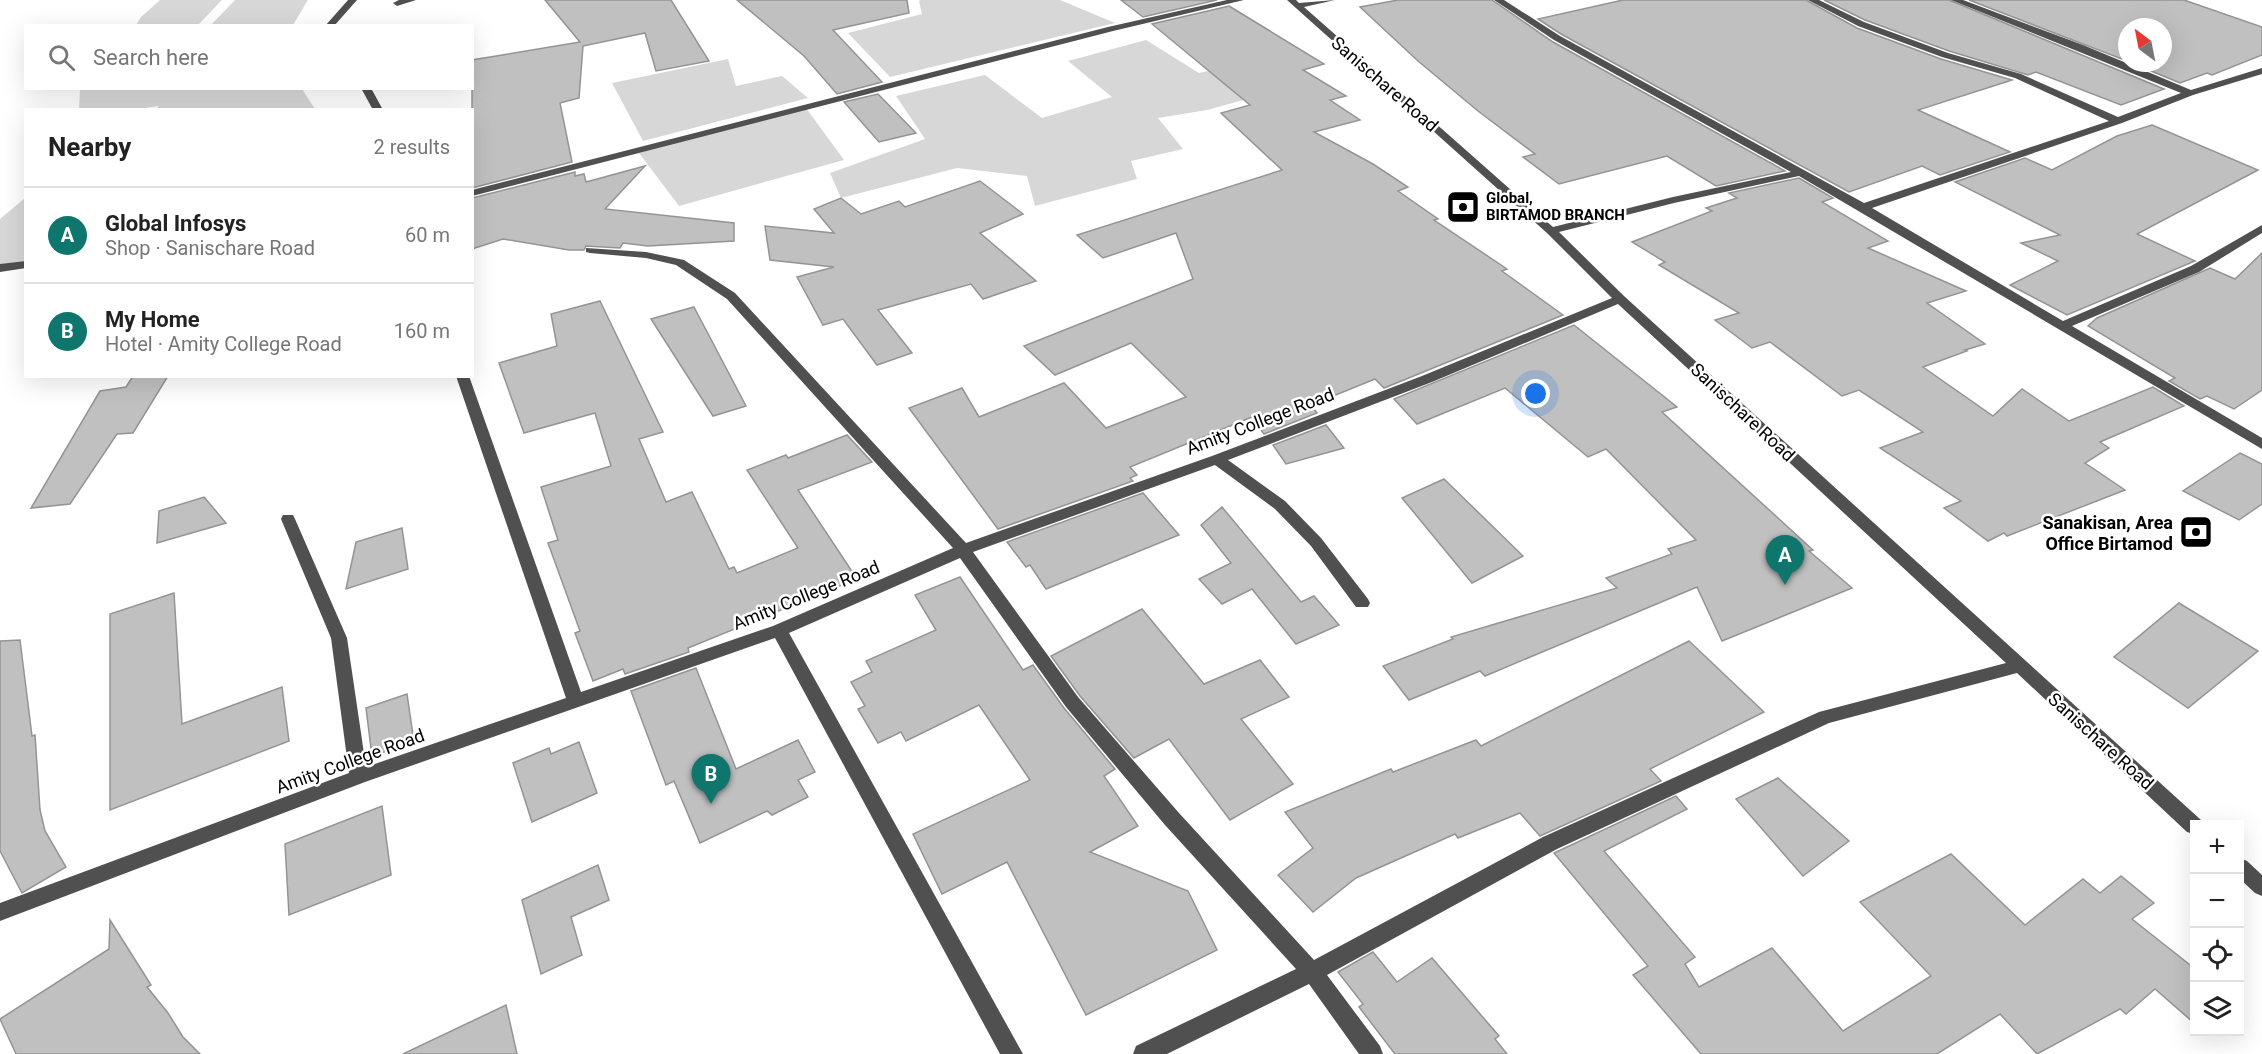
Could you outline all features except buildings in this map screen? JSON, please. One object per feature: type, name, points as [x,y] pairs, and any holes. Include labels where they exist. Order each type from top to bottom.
[{"type":"street","points":[[331,24],[353,0]]},
{"type":"street","points":[[397,3],[412,0]]},
{"type":"street","points":[[474,193],[639,153],[755,120],[1132,24],[1240,0]]},
{"type":"street","points":[[1294,3],[1331,0]]},
{"type":"street","points":[[1498,0],[1557,38],[1863,207],[2262,444]]},
{"type":"street","points":[[1812,0],[1861,24],[1935,52],[2018,76],[2118,121]]},
{"type":"street","points":[[1955,0],[2080,47],[2190,93]]},
{"type":"street","name":"Sanischare Road","points":[[1294,3],[1551,231],[1620,299],[2190,822]]},
{"type":"street","points":[[1863,207],[2118,121],[2190,93],[2262,71]]},
{"type":"street","points":[[367,90],[377,108]]},
{"type":"street","points":[[1551,231],[1673,200],[1799,173]]},
{"type":"street","points":[[2061,326],[2195,268],[2262,228]]},
{"type":"street","points":[[590,249],[646,255],[680,262],[731,296],[963,550],[1072,702],[1173,819],[1312,972],[1372,1054]]},
{"type":"street","points":[[0,268],[24,264]]},
{"type":"street","name":"Amity College Road","points":[[0,912],[359,777],[779,630],[963,550],[1217,459],[1427,379],[1620,299]]},
{"type":"street","points":[[463,378],[576,702]]},
{"type":"street","points":[[1217,459],[1280,505],[1316,542],[1362,603]]},
{"type":"street","points":[[288,519],[339,638],[359,777]]},
{"type":"street","points":[[779,630],[1012,1054]]},
{"type":"street","points":[[1144,1054],[1312,972],[1550,843],[1825,717],[2020,666]]},
{"type":"street","points":[[2244,871],[2262,887]]},
{"type":"shaded area","points":[[160,0],[222,0],[199,24],[137,24]]},
{"type":"shaded area","points":[[235,0],[308,0],[294,24],[212,24]]},
{"type":"shaded area","points":[[1060,0],[1115,23],[890,77],[848,33],[922,14],[919,1]]},
{"type":"shaded area","points":[[1146,40],[1199,73],[1226,67],[1258,96],[1207,110],[1158,118],[1183,149],[1131,161],[1137,179],[1035,206],[1027,176],[957,168],[841,198],[830,173],[925,139],[896,96],[985,75],[1042,118],[1112,97],[1068,61]]},
{"type":"shaded area","points":[[728,59],[736,86],[782,76],[808,98],[643,141],[612,83]]},
{"type":"shaded area","points":[[80,90],[303,90],[314,108],[158,108],[158,106],[79,108]]},
{"type":"shaded area","points":[[806,108],[844,160],[679,206],[639,153]]},
{"type":"shaded area","points":[[24,199],[24,267],[0,270],[0,219]]},
{"type":"place","name":"Global, BIRTAMOD BRANCH","points":[[1463,207]]},
{"type":"place","name":"Sanakisan, Area Office Birtamod","points":[[2196,532]]},
{"type":"place","name":"Global Infosys","points":[[1785,585]]},
{"type":"place","name":"My Home","points":[[711,804]]}]
